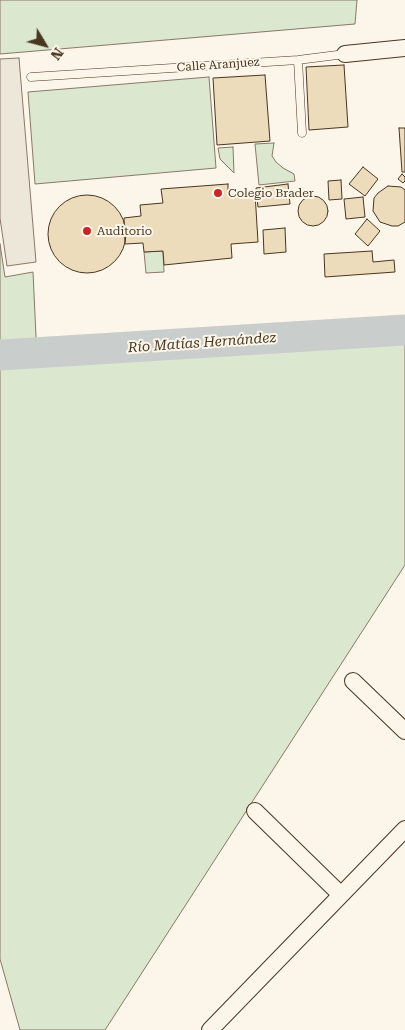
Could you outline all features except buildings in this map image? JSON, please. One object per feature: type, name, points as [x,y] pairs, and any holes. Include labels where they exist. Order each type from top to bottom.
[{"type":"street","name":"Calle Aranjuez","points":[[345,54],[405,48]]},
{"type":"street","points":[[353,681],[405,731]]},
{"type":"street","points":[[255,811],[342,895]]},
{"type":"street","points":[[210,1030],[405,829]]},
{"type":"lane","name":"Calle Aranjuez","points":[[31,77],[298,60],[345,54]]},
{"type":"lane","points":[[298,60],[302,133]]},
{"type":"green space","points":[[0,0],[357,0],[355,24],[0,54]]},
{"type":"green space","points":[[209,77],[216,168],[35,184],[28,92]]},
{"type":"green space","points":[[274,143],[272,156],[283,168],[294,174],[295,181],[259,185],[255,144]]},
{"type":"green space","points":[[233,147],[234,173],[220,159],[218,148]]},
{"type":"green space","points":[[0,244],[5,277],[33,272],[37,358],[405,335],[405,565],[105,1030],[20,1030],[0,959]]},
{"type":"green space","points":[[163,251],[164,272],[146,273],[144,252]]},
{"type":"shaded area","points":[[19,58],[36,262],[7,266],[0,218],[0,59]]},
{"type":"waterway","name":"Río Matías Hernández","points":[[0,355],[405,330]]},
{"type":"place","name":"Colegio Brader","points":[[218,193]]},
{"type":"place","name":"Auditorio","points":[[87,231]]}]
